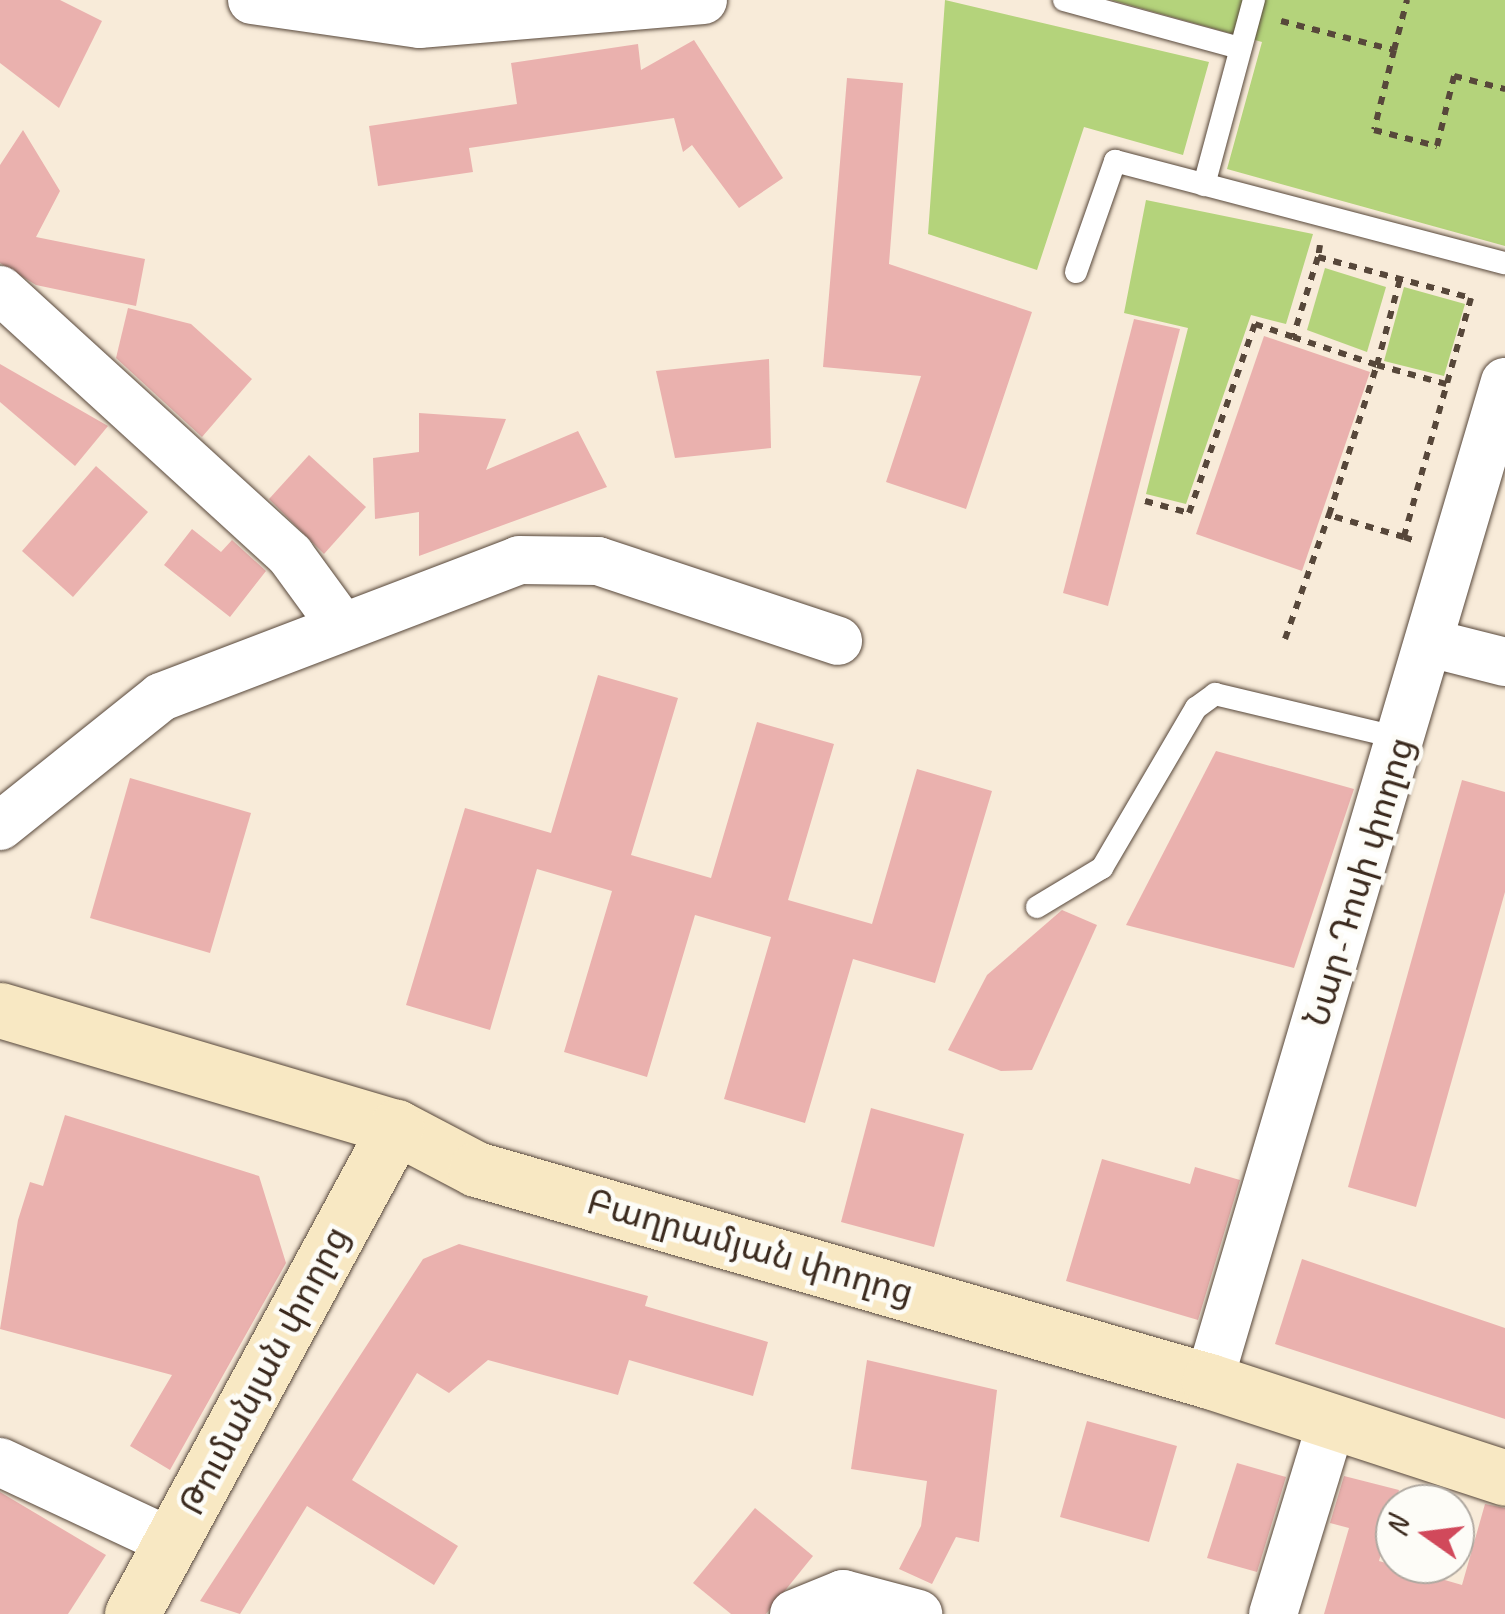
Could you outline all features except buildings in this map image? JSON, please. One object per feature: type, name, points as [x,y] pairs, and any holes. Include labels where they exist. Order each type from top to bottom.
[{"type":"main road","name":"Բաղրամյան փողոց","points":[[0,1010],[396,1127],[476,1169],[1209,1380],[1505,1478]]},
{"type":"main road","name":"Թումանյան փողոց","points":[[132,1614],[396,1127]]},
{"type":"street","points":[[252,0],[419,24],[703,0]]},
{"type":"street","points":[[0,290],[290,555],[341,625]]},
{"type":"street","name":"Նար-Դոսի փողոց","points":[[1209,1380],[1404,739],[1505,382]]},
{"type":"street","points":[[0,826],[162,697],[341,625],[519,560],[598,561],[838,641]]},
{"type":"street","points":[[1430,643],[1505,662]]},
{"type":"street","points":[[1273,1614],[1332,1422]]},
{"type":"street","points":[[0,1462],[173,1543]]},
{"type":"street","points":[[794,1614],[843,1594],[918,1614]]},
{"type":"lane","points":[[1064,0],[1240,48]]},
{"type":"lane","points":[[1204,184],[1252,7]]},
{"type":"lane","points":[[1076,272],[1115,161],[1505,263]]},
{"type":"lane","points":[[1036,907],[1102,868],[1196,708],[1215,694],[1404,739]]},
{"type":"path","points":[[1407,0],[1374,130],[1436,146],[1454,76],[1505,89]]},
{"type":"path","points":[[1252,7],[1394,50]]},
{"type":"path","points":[[1293,337],[1328,216]]},
{"type":"path","points":[[1318,257],[1470,298],[1404,537]]},
{"type":"path","points":[[1285,639],[1329,515],[1400,279]]},
{"type":"path","points":[[1145,502],[1189,513],[1255,324],[1376,366],[1446,384]]},
{"type":"path","points":[[1329,515],[1458,552]]},
{"type":"green space","points":[[945,0],[1209,62],[1183,155],[1084,127],[1037,270],[928,234]]},
{"type":"green space","points":[[1111,0],[1505,0],[1505,246],[1227,169],[1262,42]]},
{"type":"green space","points":[[1146,200],[1313,234],[1286,324],[1251,315],[1186,504],[1146,494],[1188,328],[1124,313]]},
{"type":"green space","points":[[1325,268],[1386,287],[1367,352],[1307,330]]},
{"type":"green space","points":[[1404,287],[1465,304],[1444,376],[1384,361]]}]
